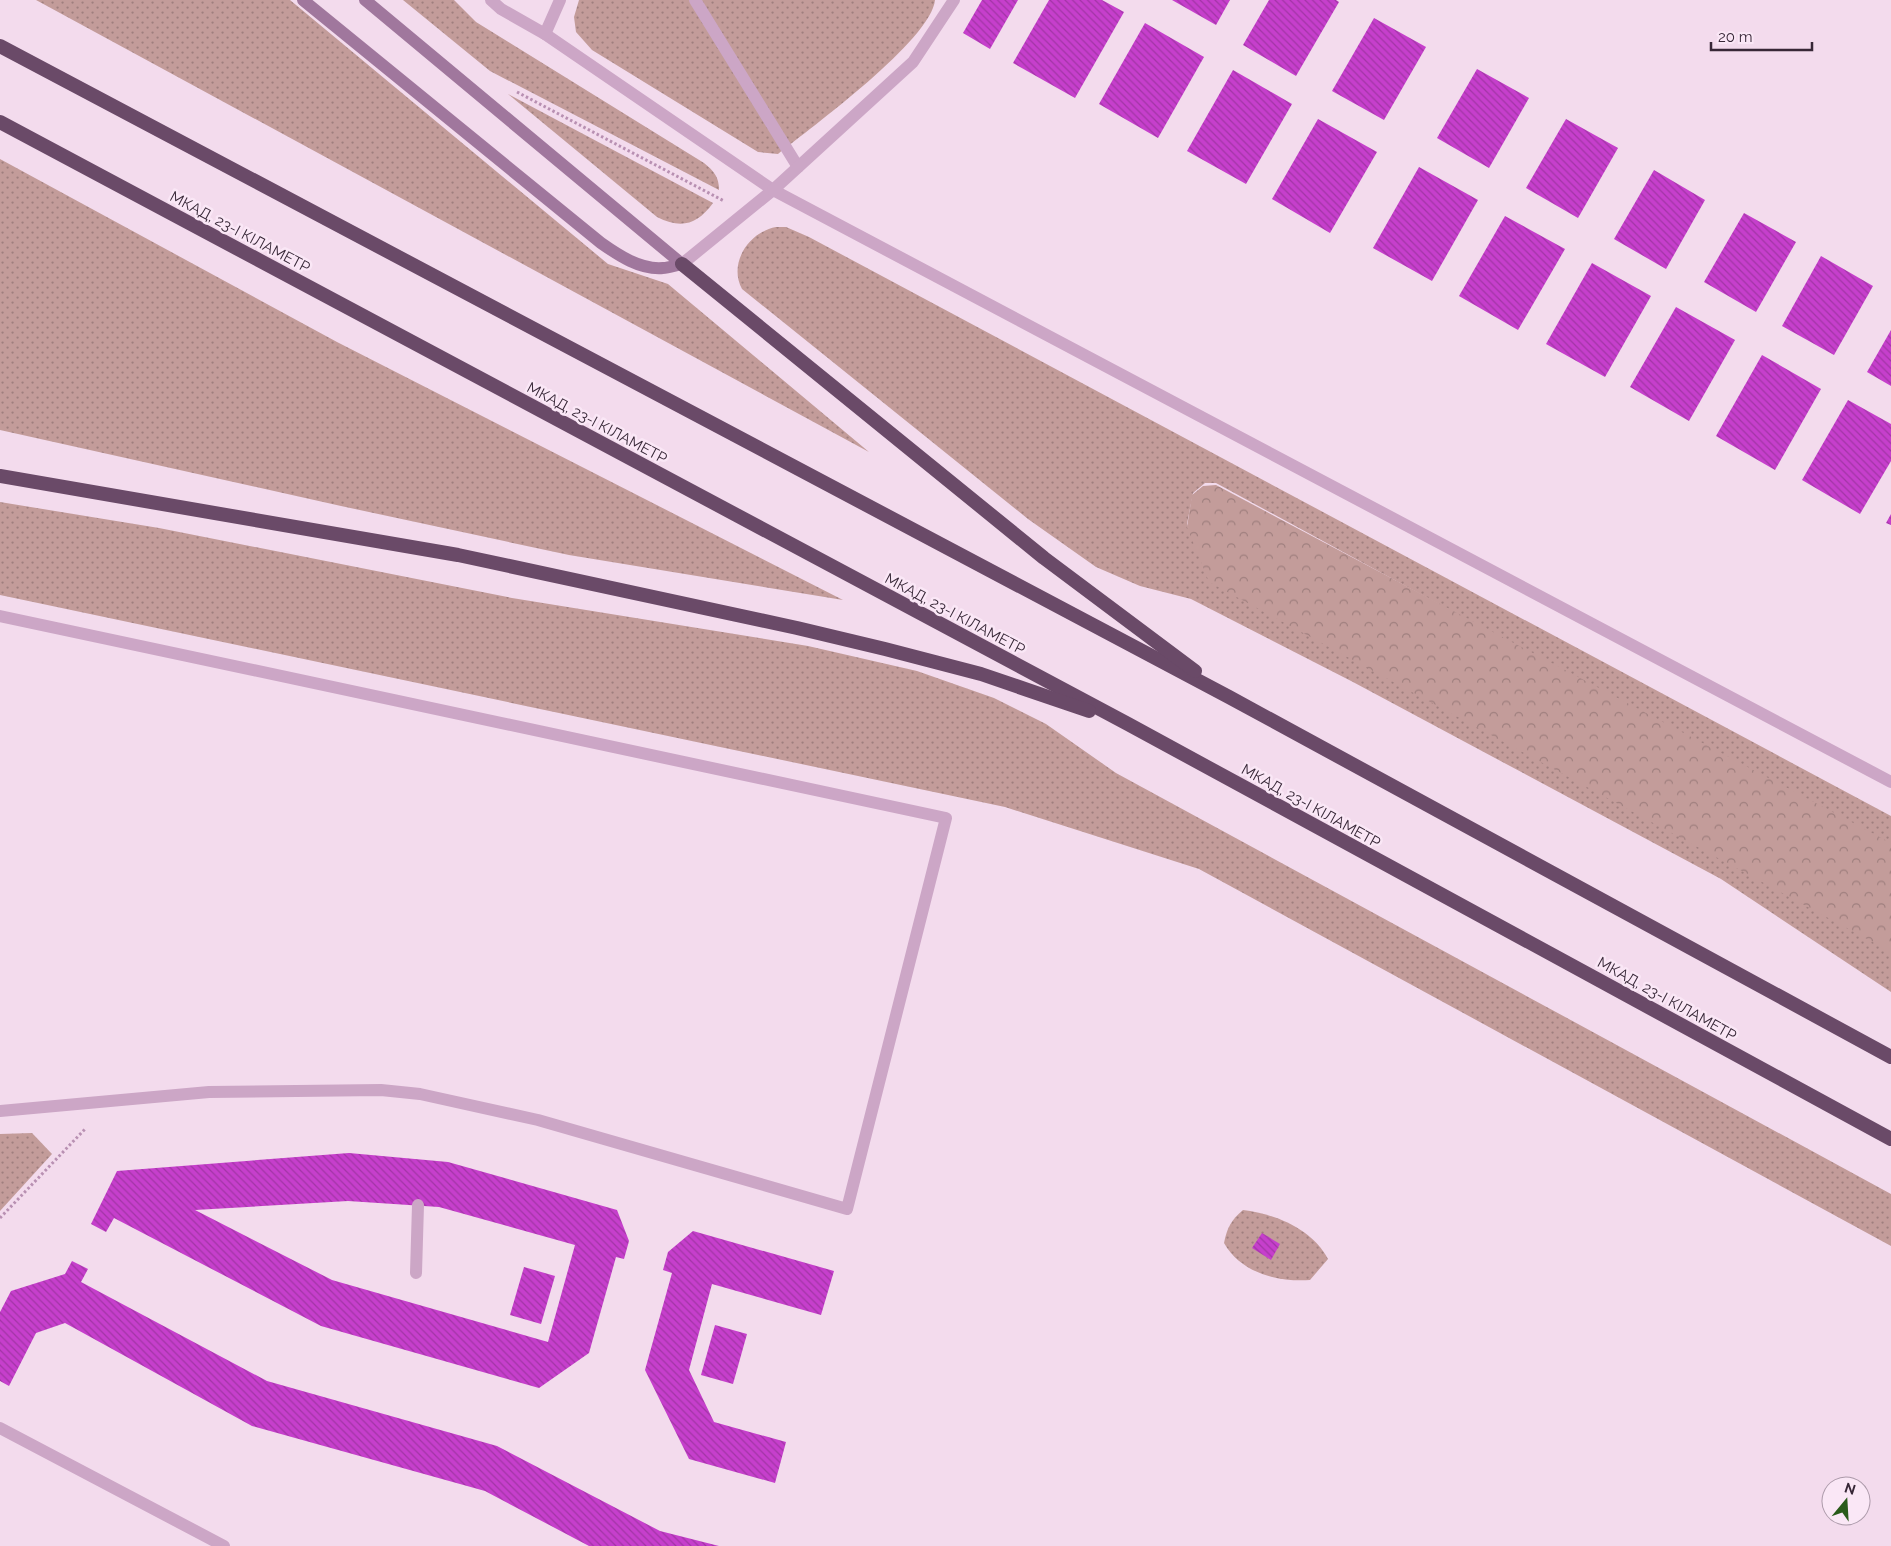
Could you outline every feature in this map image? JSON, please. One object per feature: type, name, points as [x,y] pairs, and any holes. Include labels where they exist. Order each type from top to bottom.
[{"type":"highway","points":[[0,46],[1229,696],[1891,1057]]},
{"type":"highway","name":"МКАД, 23-І КІЛАМЕТР","points":[[0,122],[1128,724],[1891,1140]]},
{"type":"highway","points":[[682,264],[1044,558],[1229,696]]},
{"type":"highway","points":[[0,476],[458,555],[797,628],[981,674],[1128,724]]},
{"type":"main road","points":[[302,0],[601,243],[623,258],[644,266],[662,268],[682,264]]},
{"type":"main road","points":[[365,0],[682,264]]},
{"type":"lane","points":[[491,0],[501,9],[545,34],[772,190],[1891,782]]},
{"type":"lane","points":[[545,34],[560,0]]},
{"type":"lane","points":[[695,0],[798,167]]},
{"type":"lane","points":[[682,264],[772,190],[913,62],[954,0]]},
{"type":"lane","points":[[0,616],[946,818],[847,1209],[538,1120],[448,1100],[400,1092],[381,1090],[209,1092],[0,1111]]},
{"type":"lane","points":[[416,1273],[418,1205]]},
{"type":"lane","points":[[0,1428],[224,1546]]},
{"type":"path","points":[[512,90],[719,197],[741,215]]},
{"type":"path","points":[[0,1218],[90,1124]]},
{"type":"green space","points":[[36,0],[290,0],[608,264],[668,284],[869,452]]},
{"type":"green space","points":[[403,0],[454,0],[476,22],[704,163],[715,175],[719,190],[490,71]]},
{"type":"green space","points":[[579,0],[935,0],[928,17],[914,37],[893,59],[842,104],[778,154],[758,152],[592,50],[576,32],[574,17]]},
{"type":"green space","points":[[508,94],[713,203],[701,216],[688,223],[674,223],[657,217]]},
{"type":"green space","points":[[0,159],[337,342],[843,600],[569,555],[0,430]]},
{"type":"green space","points":[[776,227],[786,227],[809,237],[1891,816],[1891,850],[1216,483],[1205,483],[1193,493],[1187,524],[1210,580],[1891,951],[1891,992],[1721,879],[1353,682],[1191,599],[1140,586],[1096,567],[1028,519],[742,289],[738,279],[739,259],[757,235]]},
{"type":"green space","points":[[1216,485],[1891,843],[1891,952],[1209,582],[1187,527],[1192,495],[1203,486]]},
{"type":"green space","points":[[0,502],[159,528],[512,598],[808,646],[917,671],[994,698],[1046,724],[1116,773],[1891,1194],[1891,1246],[1199,869],[1005,807],[0,595]]},
{"type":"green space","points":[[32,1133],[52,1154],[0,1211],[0,1134]]},
{"type":"green space","points":[[1243,1210],[1280,1219],[1303,1231],[1313,1239],[1328,1259],[1310,1280],[1273,1277],[1250,1268],[1240,1262],[1224,1243],[1230,1225]]},
{"type":"building","points":[[982,0],[1018,0],[990,49],[963,33]]},
{"type":"building","points":[[1049,0],[1102,0],[1124,12],[1075,98],[1013,63]]},
{"type":"building","points":[[1172,0],[1230,0],[1216,25]]},
{"type":"building","points":[[1269,0],[1336,0],[1339,2],[1296,76],[1243,45]]},
{"type":"building","points":[[1374,18],[1426,47],[1384,120],[1332,91]]},
{"type":"building","points":[[1145,23],[1204,57],[1158,138],[1099,104]]},
{"type":"building","points":[[1477,69],[1529,98],[1489,168],[1437,138]]},
{"type":"building","points":[[1233,70],[1292,104],[1246,184],[1187,151]]},
{"type":"building","points":[[1318,119],[1377,152],[1330,233],[1272,199]]},
{"type":"building","points":[[1566,119],[1618,148],[1578,218],[1526,188]]},
{"type":"building","points":[[1419,167],[1478,200],[1432,281],[1373,248]]},
{"type":"building","points":[[1654,170],[1705,200],[1666,269],[1614,239]]},
{"type":"building","points":[[1744,213],[1796,242],[1756,312],[1704,282]]},
{"type":"building","points":[[1505,216],[1565,249],[1518,330],[1459,296]]},
{"type":"building","points":[[1821,256],[1873,286],[1834,355],[1782,326]]},
{"type":"building","points":[[1592,263],[1651,296],[1605,377],[1546,344]]},
{"type":"building","points":[[1676,307],[1735,340],[1689,421],[1630,387]]},
{"type":"building","points":[[1891,330],[1891,386],[1867,372]]},
{"type":"building","points":[[1762,355],[1821,389],[1775,470],[1716,436]]},
{"type":"building","points":[[1848,400],[1891,424],[1891,461],[1860,514],[1802,480]]},
{"type":"building","points":[[1891,514],[1891,525],[1886,523]]},
{"type":"building","points":[[349,1153],[448,1162],[617,1210],[629,1241],[624,1259],[616,1257],[589,1353],[539,1388],[321,1326],[114,1218],[106,1232],[91,1224],[117,1171]],"holes":[[[348,1201],[439,1207],[575,1245],[548,1342],[332,1280],[195,1210]]]},
{"type":"building","points":[[693,1231],[834,1271],[821,1315],[712,1284],[689,1370],[714,1422],[786,1442],[775,1483],[689,1459],[645,1370],[672,1273],[663,1270],[668,1252]]},
{"type":"building","points":[[1262,1233],[1280,1244],[1271,1260],[1252,1248]]},
{"type":"building","points":[[72,1261],[88,1269],[81,1282],[267,1381],[497,1446],[660,1531],[719,1546],[589,1546],[485,1491],[252,1426],[65,1323],[36,1333],[9,1386],[0,1381],[0,1312],[11,1291],[65,1274]]},
{"type":"building","points":[[524,1267],[555,1276],[541,1324],[510,1315]]},
{"type":"building","points":[[715,1325],[747,1334],[733,1384],[701,1375]]}]
